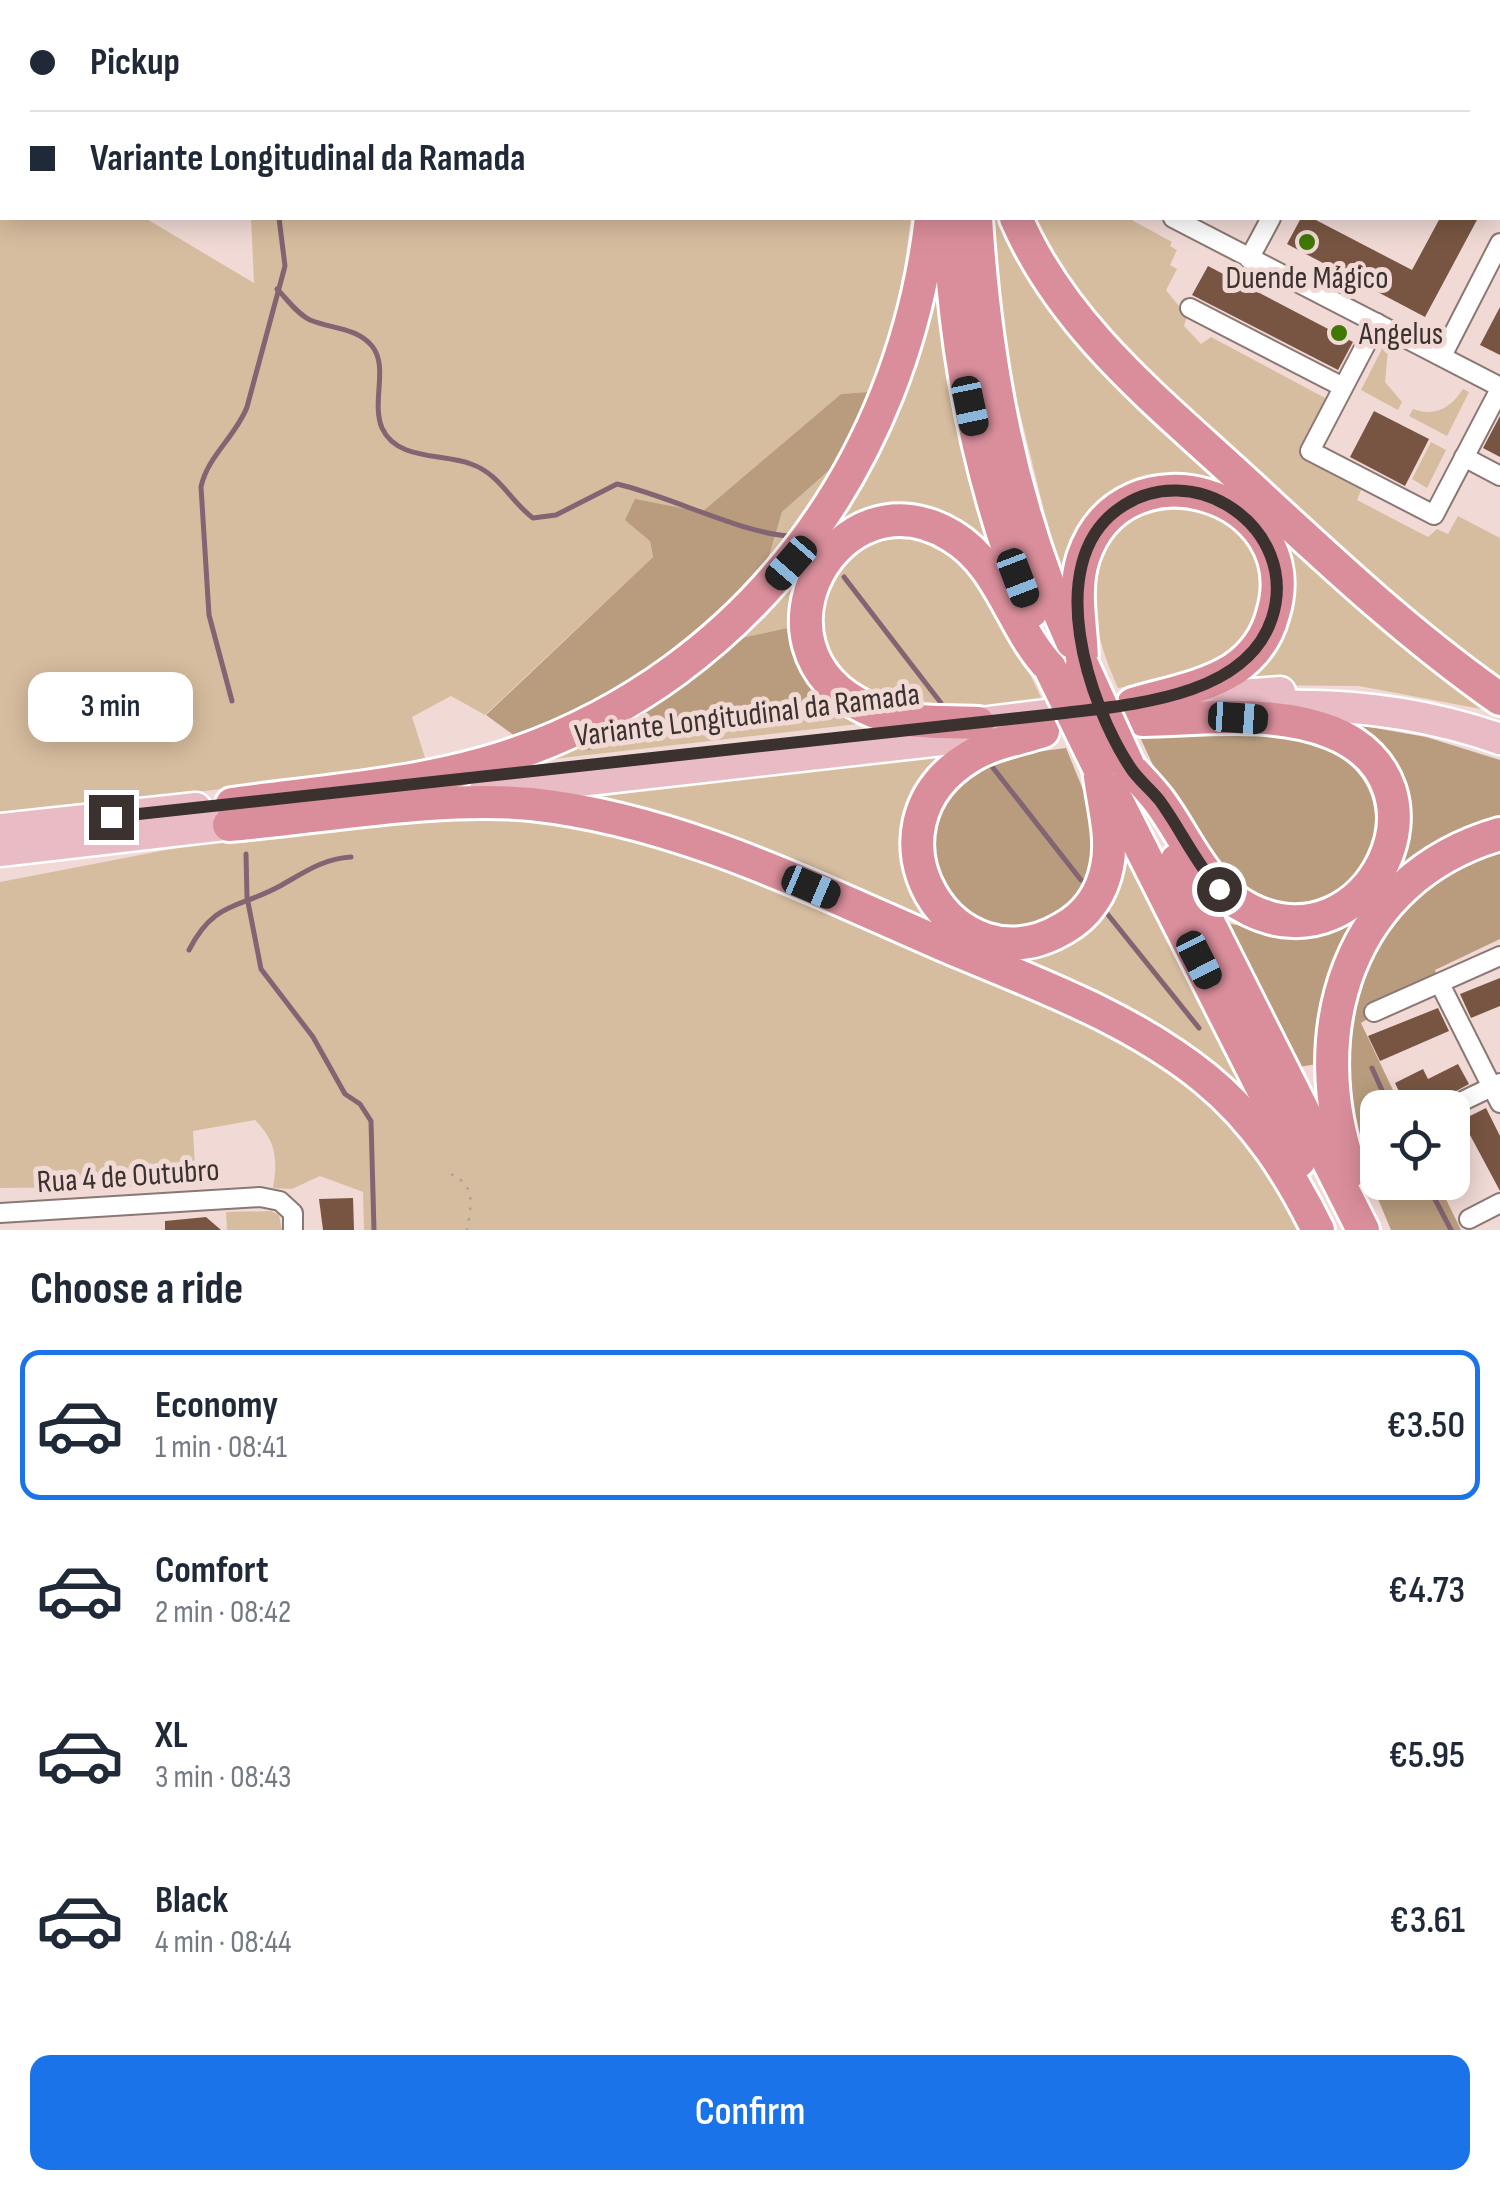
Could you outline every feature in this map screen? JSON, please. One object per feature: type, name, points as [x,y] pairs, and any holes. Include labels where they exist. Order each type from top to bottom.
[{"type":"highway","points":[[226,816],[426,777],[515,754],[630,700],[723,633],[810,539],[872,436],[911,329],[930,220]]},
{"type":"highway","points":[[950,220],[955,301],[978,442],[1008,550],[1334,1230]]},
{"type":"highway","points":[[976,220],[989,359],[1008,458],[1046,580],[1066,666]]},
{"type":"highway","points":[[1017,220],[1042,272],[1101,346],[1382,608],[1500,699]]},
{"type":"highway","points":[[1066,666],[1079,572],[1089,542],[1106,520],[1128,502],[1176,490],[1206,494],[1241,512],[1267,544],[1278,578],[1275,609],[1261,642],[1234,668],[1217,678],[1138,712]]},
{"type":"highway","points":[[978,723],[880,714],[851,700],[827,678],[805,633],[806,603],[816,572],[846,539],[888,522],[920,524],[949,534],[976,554],[1004,597],[1026,643],[1066,666]]},
{"type":"highway","points":[[1114,768],[1160,802],[1219,889],[1267,916],[1305,919],[1340,909],[1368,888],[1388,855],[1394,817],[1386,778],[1376,763],[1342,736],[1312,726],[1263,719],[1138,712]]},
{"type":"highway","points":[[1043,730],[964,760],[937,784],[920,814],[916,844],[922,875],[937,905],[964,929],[993,940],[1027,942],[1058,932],[1084,913],[1101,888],[1110,856],[1114,768]]},
{"type":"highway","points":[[1114,768],[1363,1230]]},
{"type":"highway","points":[[226,816],[502,802],[590,812],[698,841],[1064,996],[1155,1042],[1208,1080],[1263,1138],[1318,1230]]},
{"type":"highway","points":[[1376,1230],[1349,1166],[1334,1108],[1330,1046],[1341,987],[1366,934],[1409,884],[1462,849],[1500,834]]},
{"type":"main road","name":"Variante Longitudinal da Ramada","points":[[0,830],[380,804],[1043,730],[1281,692],[1346,693],[1432,705],[1500,724]]},
{"type":"main road","name":"Variante Longitudinal da Ramada","points":[[0,851],[226,816],[978,723],[1312,705],[1425,718],[1500,740]]},
{"type":"street","points":[[1178,220],[1250,259],[1376,322],[1442,356],[1500,388],[1434,515],[1310,450],[1376,322]]},
{"type":"street","points":[[1250,259],[1271,220]]},
{"type":"street","points":[[1442,356],[1500,243]]},
{"type":"street","points":[[1190,308],[1343,387]]},
{"type":"street","points":[[1464,457],[1500,476]]},
{"type":"street","points":[[1374,1012],[1500,956]]},
{"type":"street","points":[[1440,984],[1497,1091],[1470,1100]]},
{"type":"street","name":"Rua 4 de Outubro","points":[[0,1213],[38,1221],[260,1197],[280,1201],[293,1221]]},
{"type":"street","points":[[1469,1219],[1500,1203]]},
{"type":"path","points":[[451,1174],[466,1182],[472,1192],[467,1230]]},
{"type":"shaded area","points":[[0,220],[148,220],[254,283],[251,220],[911,220],[894,344],[880,391],[841,394],[702,512],[650,542],[653,557],[485,715],[451,696],[412,717],[427,764],[0,816]]},
{"type":"shaded area","points":[[993,220],[1006,220],[1280,534],[1402,645],[1486,710],[1359,686],[1235,685],[1263,654],[1275,543],[1159,479],[1062,583],[1008,365]]},
{"type":"shaded area","points":[[1027,220],[1132,220],[1172,242],[1170,246],[1177,250],[1170,265],[1177,269],[1166,290],[1187,316],[1184,326],[1201,344],[1211,337],[1327,399],[1305,439],[1309,462],[1361,490],[1357,500],[1428,537],[1437,529],[1448,534],[1458,516],[1500,538],[1500,689],[1123,359]]},
{"type":"shaded area","points":[[936,275],[966,461],[994,554],[895,512],[796,599],[792,627],[737,639],[788,582]]},
{"type":"shaded area","points":[[1383,347],[1388,350],[1385,382],[1402,402],[1398,410],[1361,390]]},
{"type":"shaded area","points":[[1463,389],[1469,392],[1447,436],[1409,416],[1413,409],[1442,409]]},
{"type":"shaded area","points":[[880,391],[852,450],[782,512],[762,580],[654,675],[523,742],[486,715],[653,557],[650,541],[625,520],[635,499],[702,512],[841,394]]},
{"type":"shaded area","points":[[1431,442],[1446,450],[1427,488],[1412,479]]},
{"type":"shaded area","points":[[852,450],[762,580],[782,512]]},
{"type":"shaded area","points":[[1155,506],[1207,511],[1239,531],[1258,566],[1260,606],[1244,643],[1217,664],[1176,678],[1118,688],[1098,630],[1097,573],[1110,533]]},
{"type":"shaded area","points":[[883,532],[944,544],[991,590],[1043,702],[969,708],[892,706],[842,677],[819,632],[827,576]]},
{"type":"shaded area","points":[[792,627],[800,657],[830,699],[585,751],[577,738],[737,639]]},
{"type":"shaded area","points":[[830,699],[867,723],[536,761],[577,738],[585,751]]},
{"type":"shaded area","points":[[1358,725],[1426,737],[1500,760],[1500,825],[1398,882],[1318,1064],[1298,1067],[1226,923],[1286,934],[1405,838],[1352,736]]},
{"type":"shaded area","points":[[1278,735],[1333,753],[1364,781],[1375,815],[1369,850],[1351,881],[1322,903],[1288,910],[1252,898],[1216,867],[1172,803],[1140,737]]},
{"type":"shaded area","points":[[1066,748],[1095,819],[1092,869],[1080,899],[1027,932],[996,928],[959,913],[937,884],[928,826],[936,804],[997,757]]},
{"type":"shaded area","points":[[939,757],[1120,858],[1128,853],[1260,1119],[1198,1064],[567,797]]},
{"type":"shaded area","points":[[490,814],[601,828],[676,851],[1102,1029],[1200,1094],[1253,1148],[1279,1184],[1301,1230],[364,1230],[363,1192],[320,1176],[292,1189],[273,1188],[274,1151],[255,1120],[193,1131],[196,1186],[0,1188],[0,882],[218,840]]},
{"type":"shaded area","points":[[1500,850],[1500,939],[1435,970],[1437,976],[1361,1023],[1393,1090],[1360,1090],[1360,1156],[1344,1118],[1337,1063],[1359,960],[1425,883]]},
{"type":"shaded area","points":[[1378,1200],[1446,1200],[1461,1230],[1391,1230]]},
{"type":"shaded area","points":[[271,1211],[279,1215],[282,1230],[227,1230],[226,1212]]},
{"type":"building","points":[[1300,220],[1316,220],[1412,270],[1439,220],[1477,220],[1425,317],[1287,244]]},
{"type":"building","points":[[1208,266],[1353,342],[1338,370],[1192,295]]},
{"type":"building","points":[[1500,307],[1500,355],[1480,345]]},
{"type":"building","points":[[1374,411],[1429,439],[1405,486],[1350,457]]},
{"type":"building","points":[[1500,416],[1500,457],[1483,448]]},
{"type":"building","points":[[1500,978],[1500,1006],[1471,1018],[1460,994]]},
{"type":"building","points":[[1438,1008],[1449,1031],[1380,1061],[1368,1036]]},
{"type":"building","points":[[1458,1064],[1469,1084],[1458,1090],[1398,1090],[1395,1083],[1423,1069],[1428,1079]]},
{"type":"building","points":[[1486,1108],[1500,1136],[1500,1191],[1470,1135],[1470,1116]]},
{"type":"building","points":[[353,1198],[354,1230],[323,1230],[319,1199]]},
{"type":"building","points":[[206,1217],[221,1230],[165,1230],[165,1221]]},
{"type":"waterway","points":[[232,701],[209,615],[201,487],[209,466],[247,407],[285,266],[279,220]]},
{"type":"waterway","points":[[277,289],[305,317],[351,332],[372,346],[380,374],[379,418],[389,439],[409,451],[481,468],[533,518],[556,515],[617,484],[749,528],[790,536]]},
{"type":"waterway","points":[[844,577],[941,703]]},
{"type":"waterway","points":[[990,764],[1081,880]]},
{"type":"waterway","points":[[246,854],[247,897],[261,969],[313,1037],[345,1094],[360,1104],[371,1121],[374,1230]]},
{"type":"waterway","points":[[189,950],[208,923],[228,908],[322,863],[351,857]]},
{"type":"waterway","points":[[1105,911],[1199,1028]]},
{"type":"waterway","points":[[1372,1068],[1382,1090]]},
{"type":"waterway","points":[[1435,1200],[1451,1230]]},
{"type":"place","name":"Duende Mágico","points":[[1307,242]]},
{"type":"place","name":"Angelus","points":[[1339,333]]},
{"type":"route","points":[[111,817],[1056,714],[1094,709],[1133,704],[1194,687],[1217,678],[1251,655],[1270,626],[1278,578],[1267,544],[1257,528],[1224,501],[1191,490],[1143,496],[1128,502],[1106,520],[1083,557],[1078,611],[1082,664],[1098,698],[1114,732],[1129,767],[1160,802],[1219,889]]}]
